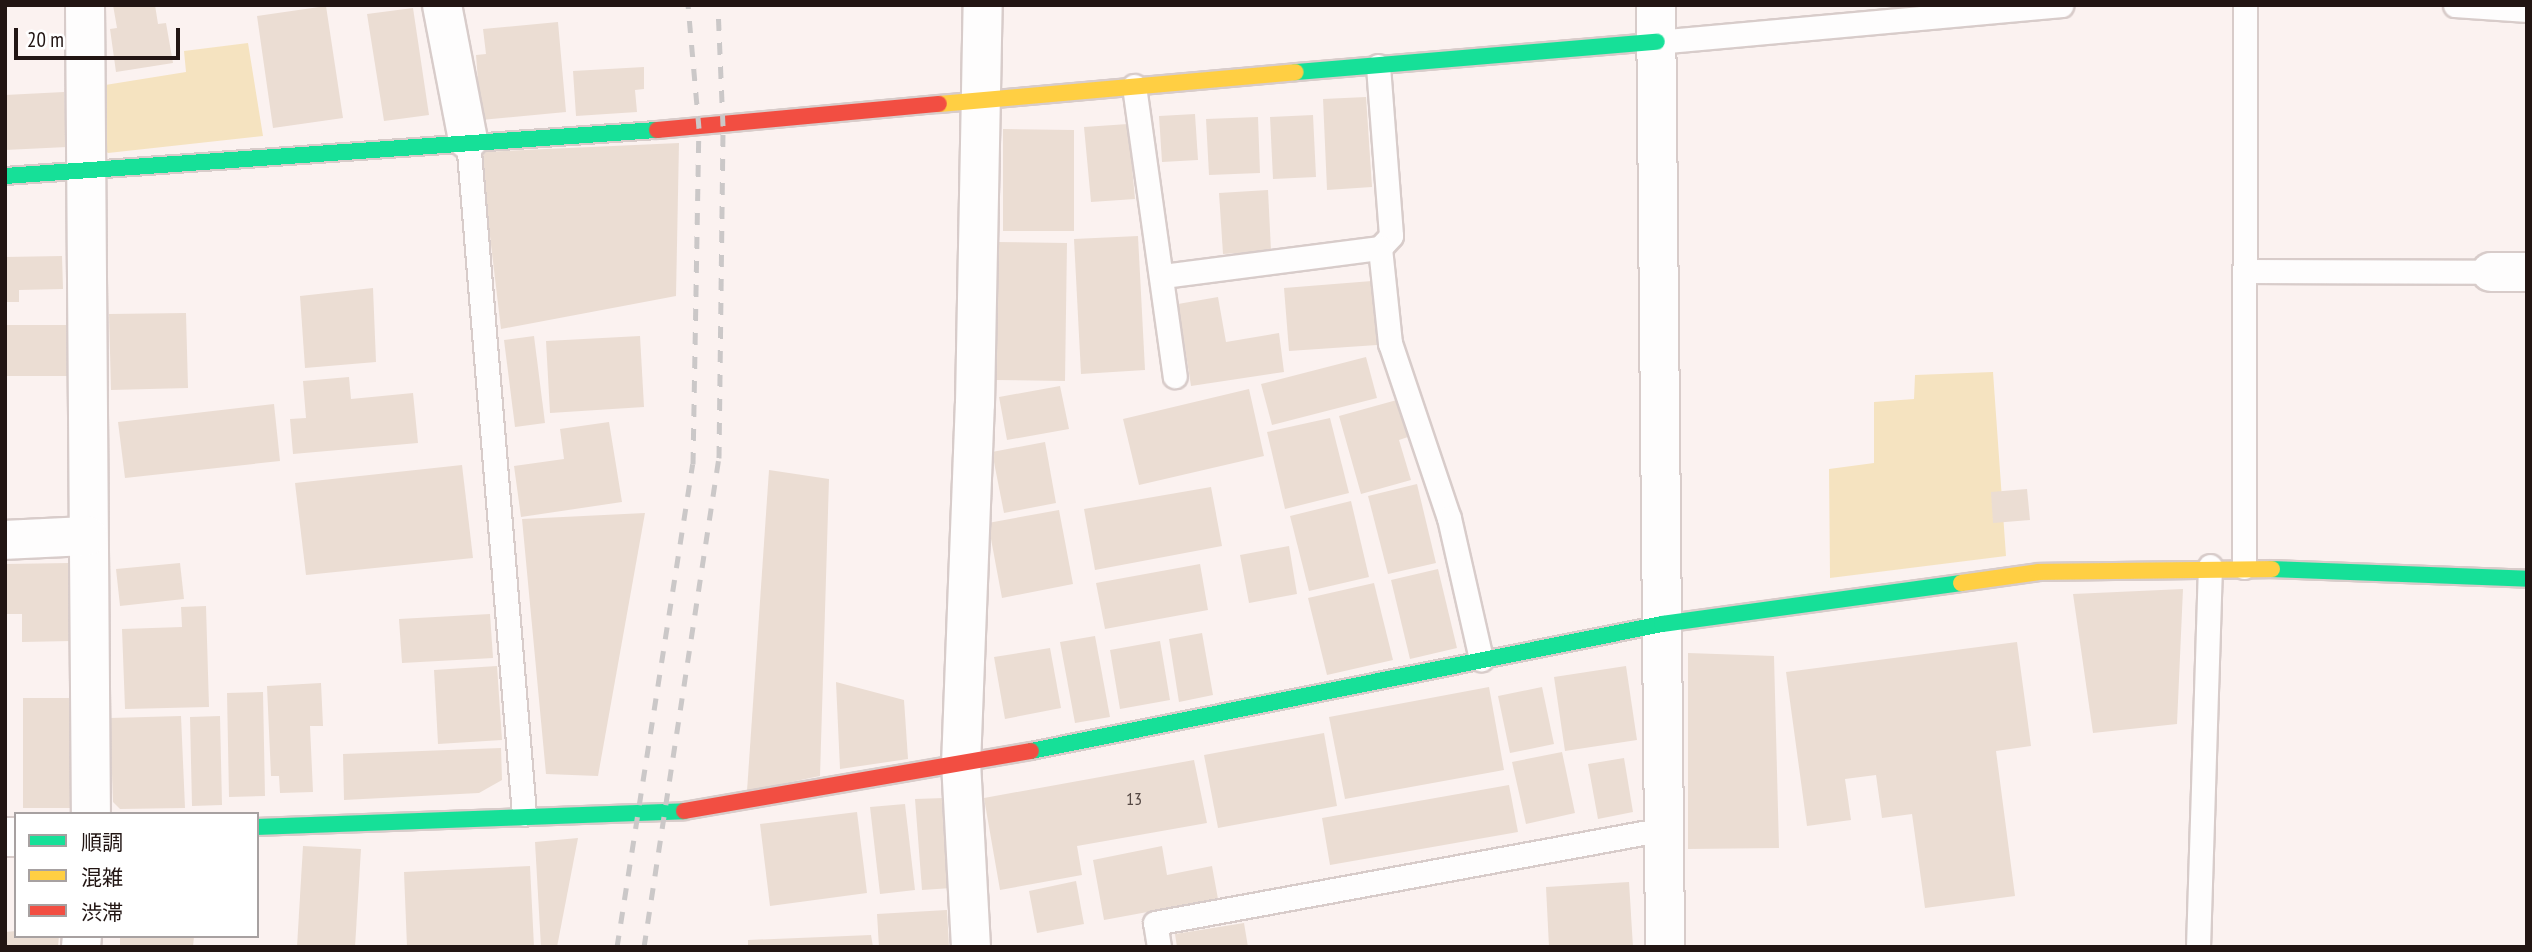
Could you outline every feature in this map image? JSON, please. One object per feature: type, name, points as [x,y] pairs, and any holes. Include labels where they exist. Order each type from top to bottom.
[{"type":"street","points":[[85,5],[91,812]]},
{"type":"street","points":[[442,5],[468,140]]},
{"type":"street","points":[[971,947],[961,765],[982,99],[982,5]]},
{"type":"street","points":[[5,176],[468,140],[723,126],[982,99],[1378,66],[1656,24],[1665,947]]},
{"type":"street","points":[[5,540],[88,536]]},
{"type":"street","points":[[259,827],[524,814],[661,814],[961,765],[1662,624],[2039,572],[2210,566],[2527,579]]},
{"type":"lane","points":[[1656,24],[2061,5]]},
{"type":"lane","points":[[2244,567],[2245,5]]},
{"type":"lane","points":[[2455,5],[2527,10]]},
{"type":"lane","points":[[1163,276],[1380,248],[1391,236],[1378,66]]},
{"type":"lane","points":[[1134,86],[1163,276],[1175,376]]},
{"type":"lane","points":[[468,140],[524,814]]},
{"type":"lane","points":[[1380,248],[1390,343],[1448,518],[1481,659]]},
{"type":"lane","points":[[2244,271],[2509,272]]},
{"type":"lane","points":[[2198,947],[2210,566]]},
{"type":"lane","points":[[1159,947],[1154,923],[1664,829]]},
{"type":"shaded area","points":[[248,43],[263,136],[108,153],[98,145],[99,86],[186,72],[184,51]]},
{"type":"shaded area","points":[[1993,372],[2006,556],[1830,578],[1829,469],[1874,463],[1874,402],[1914,399],[1915,375]]},
{"type":"building","points":[[113,5],[155,5],[158,24],[166,23],[173,63],[116,72],[110,29],[117,28]]},
{"type":"building","points":[[326,6],[343,118],[273,128],[257,16]]},
{"type":"building","points":[[413,8],[429,115],[384,121],[367,14]]},
{"type":"building","points":[[558,22],[566,112],[481,120],[476,55],[486,54],[483,29]]},
{"type":"building","points":[[644,67],[644,89],[635,90],[637,112],[576,116],[573,71]]},
{"type":"building","points":[[64,92],[67,147],[5,150],[5,95]]},
{"type":"building","points":[[1366,97],[1372,187],[1327,190],[1323,99]]},
{"type":"building","points":[[1195,114],[1198,160],[1162,162],[1159,116]]},
{"type":"building","points":[[1313,115],[1316,177],[1273,179],[1270,117]]},
{"type":"building","points":[[1258,117],[1260,173],[1209,175],[1206,119]]},
{"type":"building","points":[[1128,124],[1135,199],[1091,202],[1084,127]]},
{"type":"building","points":[[1003,129],[1074,130],[1074,231],[1003,231]]},
{"type":"building","points":[[679,143],[676,296],[501,329],[480,152]]},
{"type":"building","points":[[1268,190],[1271,251],[1223,254],[1219,193]]},
{"type":"building","points":[[1138,236],[1145,370],[1081,374],[1074,239]]},
{"type":"building","points":[[997,242],[1067,243],[1065,381],[996,380]]},
{"type":"building","points":[[62,256],[63,289],[19,290],[19,302],[5,302],[5,257]]},
{"type":"building","points":[[1372,281],[1377,345],[1289,351],[1284,288]]},
{"type":"building","points":[[373,288],[376,362],[305,368],[300,296]]},
{"type":"building","points":[[1218,297],[1226,342],[1279,333],[1284,372],[1191,386],[1178,304]]},
{"type":"building","points":[[186,313],[188,388],[111,390],[109,314]]},
{"type":"building","points":[[5,325],[70,325],[70,376],[5,376]]},
{"type":"building","points":[[534,336],[545,423],[515,427],[504,340]]},
{"type":"building","points":[[640,336],[644,407],[550,413],[546,341]]},
{"type":"building","points":[[1366,357],[1377,398],[1272,425],[1261,384]]},
{"type":"building","points":[[349,377],[351,399],[413,393],[418,443],[293,454],[290,419],[306,418],[303,381]]},
{"type":"building","points":[[1060,386],[1069,429],[1007,440],[999,397]]},
{"type":"building","points":[[1249,389],[1264,456],[1139,485],[1123,419]]},
{"type":"building","points":[[1404,398],[1414,435],[1399,440],[1411,480],[1361,494],[1339,416]]},
{"type":"building","points":[[274,404],[280,461],[125,478],[118,422]]},
{"type":"building","points":[[1330,418],[1349,493],[1285,509],[1267,432]]},
{"type":"building","points":[[609,422],[622,502],[521,517],[514,466],[564,459],[560,429]]},
{"type":"building","points":[[1045,442],[1056,503],[1004,513],[992,452]]},
{"type":"building","points":[[462,465],[473,558],[306,575],[295,483]]},
{"type":"building","points":[[769,470],[829,479],[820,776],[747,791]]},
{"type":"building","points":[[1417,484],[1436,563],[1388,574],[1368,496]]},
{"type":"building","points":[[1211,487],[1222,546],[1095,570],[1084,509]]},
{"type":"building","points":[[2027,489],[2030,520],[1993,523],[1991,492]]},
{"type":"building","points":[[1351,501],[1369,577],[1309,591],[1290,516]]},
{"type":"building","points":[[1059,510],[1073,584],[1002,598],[988,523]]},
{"type":"building","points":[[645,513],[598,776],[546,774],[522,519]]},
{"type":"building","points":[[1289,546],[1297,594],[1249,603],[1240,555]]},
{"type":"building","points":[[69,563],[71,641],[22,642],[22,614],[5,614],[5,564]]},
{"type":"building","points":[[180,563],[184,599],[120,606],[116,569]]},
{"type":"building","points":[[1200,564],[1208,610],[1105,629],[1096,583]]},
{"type":"building","points":[[1438,569],[1457,648],[1410,659],[1391,580]]},
{"type":"building","points":[[1374,583],[1393,660],[1327,675],[1308,598]]},
{"type":"building","points":[[2183,589],[2177,724],[2093,733],[2073,594]]},
{"type":"building","points":[[206,606],[209,707],[125,709],[122,629],[182,627],[181,607]]},
{"type":"building","points":[[490,614],[493,658],[402,663],[399,619]]},
{"type":"building","points":[[1202,633],[1213,695],[1179,702],[1169,639]]},
{"type":"building","points":[[1095,636],[1110,717],[1075,723],[1060,642]]},
{"type":"building","points":[[1160,641],[1170,700],[1120,709],[1110,650]]},
{"type":"building","points":[[2017,642],[2031,746],[1996,751],[2015,896],[1925,908],[1912,814],[1882,818],[1876,775],[1845,779],[1851,820],[1807,826],[1786,672]]},
{"type":"building","points":[[1050,648],[1061,708],[1005,719],[994,657]]},
{"type":"building","points":[[1688,653],[1774,656],[1779,848],[1688,849]]},
{"type":"building","points":[[497,666],[502,740],[438,744],[434,670]]},
{"type":"building","points":[[1626,666],[1637,740],[1565,751],[1554,677]]},
{"type":"building","points":[[836,682],[904,700],[908,759],[840,769]]},
{"type":"building","points":[[321,683],[323,726],[310,726],[313,792],[280,793],[279,776],[271,776],[267,686]]},
{"type":"building","points":[[1489,687],[1504,770],[1345,799],[1329,717]]},
{"type":"building","points":[[1542,687],[1554,744],[1510,753],[1498,696]]},
{"type":"building","points":[[263,692],[265,796],[229,797],[227,693]]},
{"type":"building","points":[[23,698],[73,698],[73,808],[23,808]]},
{"type":"building","points":[[181,716],[185,808],[120,809],[113,802],[110,718]]},
{"type":"building","points":[[220,716],[222,805],[192,806],[190,717]]},
{"type":"building","points":[[1324,733],[1337,806],[1218,828],[1204,755]]},
{"type":"building","points":[[501,748],[502,780],[479,793],[344,800],[343,754]]},
{"type":"building","points":[[1562,752],[1575,813],[1526,824],[1512,762]]},
{"type":"building","points":[[1624,758],[1633,812],[1598,819],[1588,764]]},
{"type":"building","points":[[1194,760],[1207,823],[1077,846],[1082,875],[1000,890],[984,798]]},
{"type":"building","points":[[1509,785],[1518,832],[1330,865],[1322,818]]},
{"type":"building","points":[[944,798],[952,888],[922,890],[915,799]]},
{"type":"building","points":[[905,804],[915,890],[880,894],[870,807]]},
{"type":"building","points":[[857,812],[867,893],[770,906],[760,824]]},
{"type":"building","points":[[578,838],[557,947],[541,947],[535,842]]},
{"type":"building","points":[[303,846],[361,849],[355,947],[297,947]]},
{"type":"building","points":[[1162,846],[1167,875],[1212,866],[1218,899],[1104,920],[1093,860]]},
{"type":"building","points":[[530,866],[534,947],[407,947],[404,872]]},
{"type":"building","points":[[1076,881],[1084,924],[1037,933],[1029,891]]},
{"type":"building","points":[[1629,882],[1633,947],[1549,947],[1546,887]]},
{"type":"building","points":[[947,910],[949,947],[879,947],[877,914]]},
{"type":"building","points":[[1244,923],[1248,947],[1177,947],[1175,934]]},
{"type":"building","points":[[14,931],[14,938],[59,938],[58,947],[5,947],[5,932]]},
{"type":"building","points":[[871,935],[873,947],[748,947],[748,940]]},
{"type":"building","points":[[120,938],[194,938],[193,947],[120,947]]},
{"type":"railway","points":[[617,947],[693,464],[699,128],[688,5]]},
{"type":"railway","points":[[644,947],[719,458],[723,126],[718,5]]},
{"type":"traffic: fast","points":[[1296,72],[1657,42]]},
{"type":"traffic: fast","points":[[5,176],[657,130]]},
{"type":"traffic: fast","points":[[2272,569],[2527,579]]},
{"type":"traffic: fast","points":[[1031,751],[1662,624],[1961,583]]},
{"type":"traffic: fast","points":[[259,827],[684,811]]},
{"type":"traffic: slow","points":[[939,104],[1296,72]]},
{"type":"traffic: slow","points":[[1961,583],[2039,572],[2272,569]]},
{"type":"traffic: jam","points":[[657,130],[939,104]]},
{"type":"traffic: jam","points":[[684,811],[1031,751]]}]
